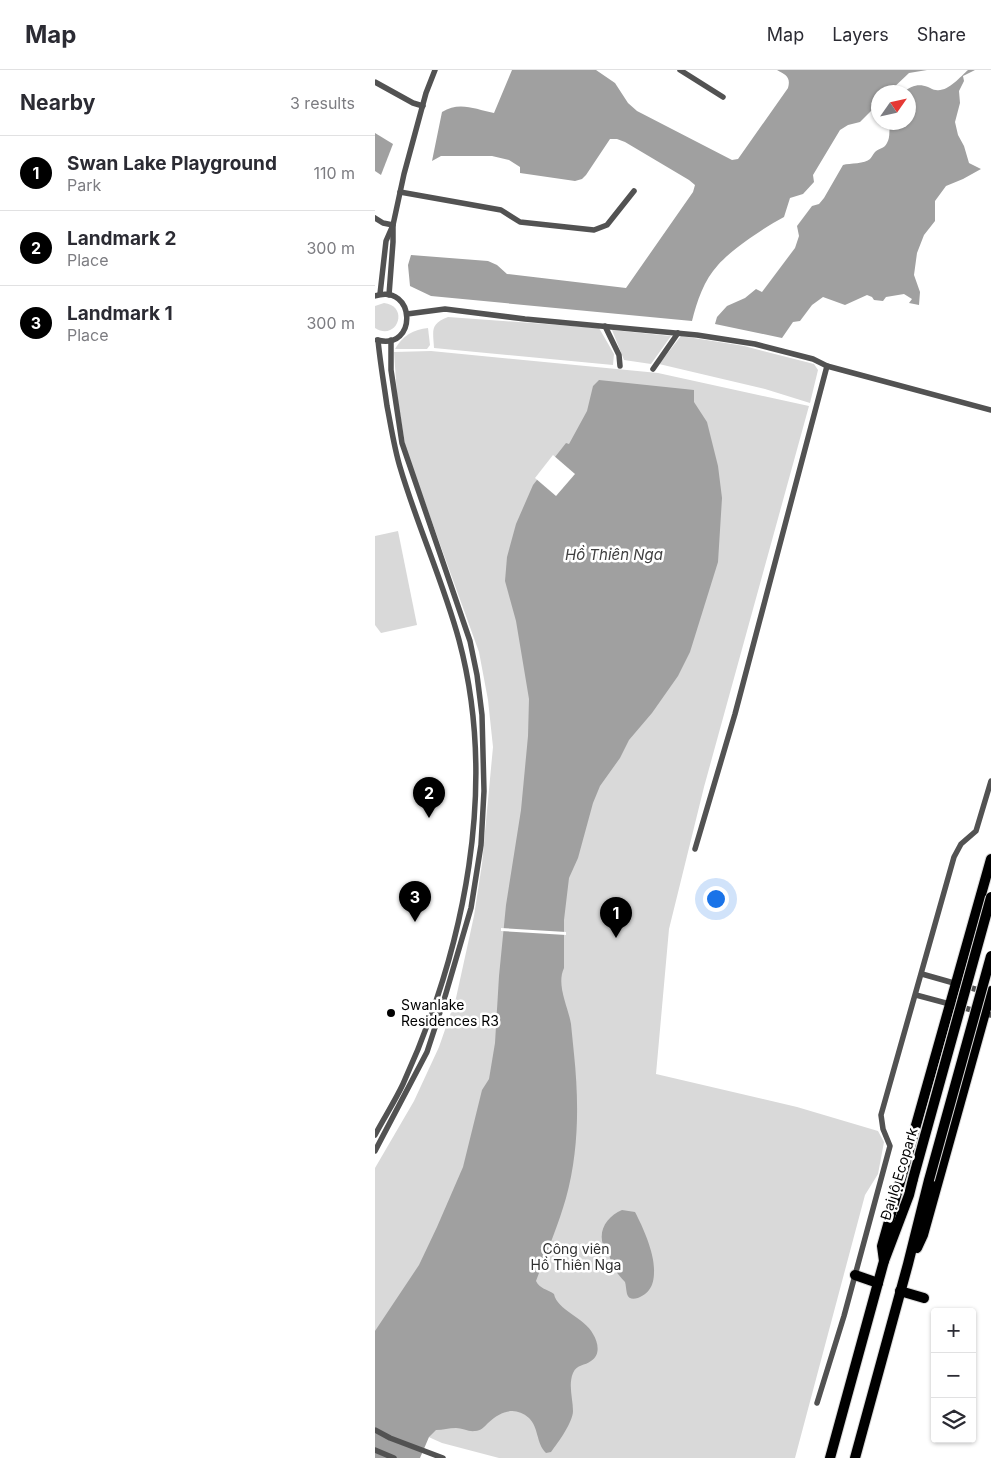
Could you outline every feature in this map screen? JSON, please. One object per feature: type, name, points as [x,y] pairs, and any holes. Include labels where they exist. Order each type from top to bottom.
[{"type":"highway","points":[[884,1261],[882,1246],[991,859]]},
{"type":"highway","name":"Đại lộ Ecopark","points":[[830,1458],[877,1283],[909,1195],[991,897]]},
{"type":"highway","points":[[855,1458],[991,956]]},
{"type":"highway","points":[[908,1264],[923,1235],[988,1014],[991,993]]},
{"type":"highway","points":[[855,1276],[877,1283]]},
{"type":"highway","points":[[901,1292],[924,1298]]},
{"type":"street","points":[[375,1135],[403,1086],[420,1044],[447,966],[462,909],[473,829],[476,790],[473,716],[459,640],[440,578],[413,506],[394,445],[376,340],[391,340],[397,337],[405,327],[407,314],[403,304],[395,297],[377,295],[386,241],[393,225],[423,106],[435,70]]},
{"type":"street","points":[[680,70],[723,97]]},
{"type":"street","points":[[375,82],[413,103],[423,106]]},
{"type":"street","points":[[400,192],[501,210],[521,222],[594,230],[607,225],[634,190]]},
{"type":"street","points":[[375,218],[383,223],[393,225]]},
{"type":"street","points":[[389,295],[393,225]]},
{"type":"street","points":[[407,314],[445,309],[525,319],[697,335],[755,344],[813,359],[827,366],[991,410]]},
{"type":"street","points":[[605,326],[619,355],[620,366]]},
{"type":"street","points":[[653,369],[678,333]]},
{"type":"street","points":[[375,1151],[427,1052],[466,927],[481,845],[484,791],[482,715],[470,641],[402,443],[391,370],[391,340]]},
{"type":"street","points":[[695,849],[735,714],[827,366]]},
{"type":"street","points":[[394,445],[402,443]]},
{"type":"street","points":[[440,578],[448,575]]},
{"type":"street","points":[[473,716],[482,715]]},
{"type":"street","points":[[817,1403],[855,1276],[890,1146],[883,1128],[881,1115],[954,857],[961,844],[976,831],[991,781]]},
{"type":"street","points":[[458,924],[466,927]]},
{"type":"street","points":[[922,974],[991,993]]},
{"type":"street","points":[[916,994],[988,1014]]},
{"type":"street","points":[[381,1125],[388,1129]]},
{"type":"street","points":[[375,1430],[390,1438],[440,1457]]},
{"type":"street","points":[[375,1450],[394,1458]]},
{"type":"green space","points":[[384,303],[397,310],[398,316],[394,327],[383,331],[375,328],[375,306]]},
{"type":"green space","points":[[448,317],[599,328],[614,354],[613,365],[434,348],[435,325]]},
{"type":"green space","points":[[428,328],[430,345],[427,349],[395,349],[401,340],[409,334]]},
{"type":"green space","points":[[612,330],[671,336],[651,364],[624,360]]},
{"type":"green space","points":[[681,336],[744,346],[814,364],[818,370],[810,403],[765,389],[659,364]]},
{"type":"green space","name":"Công viên Hồ Thiên Nga","points":[[431,351],[658,373],[809,406],[704,787],[669,929],[656,1074],[797,1107],[878,1131],[884,1142],[878,1174],[865,1195],[795,1458],[499,1458],[442,1443],[375,1413],[375,1168],[414,1101],[439,1047],[456,998],[474,916],[482,864],[493,747],[488,700],[479,652],[406,450],[397,395],[394,352]]},
{"type":"green space","points":[[398,531],[417,625],[381,633],[375,625],[375,536]]},
{"type":"water","points":[[512,70],[596,70],[615,83],[628,103],[637,111],[732,160],[738,159],[788,88],[789,81],[787,77],[777,70],[927,70],[909,73],[896,85],[871,85],[871,111],[860,122],[848,125],[840,130],[813,175],[814,182],[803,194],[790,198],[784,217],[740,245],[713,271],[702,291],[692,321],[431,296],[410,286],[408,265],[411,255],[488,261],[497,265],[507,274],[626,288],[693,192],[695,185],[689,180],[617,139],[610,139],[586,175],[582,179],[575,181],[520,173],[520,167],[509,160],[492,156],[441,156],[432,161],[442,112],[461,106],[494,113]]},
{"type":"water","points":[[968,70],[975,70],[963,76],[964,81],[959,91],[960,103],[955,122],[969,163],[981,169],[946,186],[935,201],[935,221],[924,235],[917,253],[914,275],[920,292],[919,305],[909,303],[912,299],[904,294],[886,297],[883,301],[874,300],[867,295],[845,305],[823,297],[812,305],[800,321],[793,322],[782,338],[715,324],[717,317],[727,306],[745,298],[756,289],[762,292],[795,248],[799,236],[797,226],[812,206],[819,204],[824,198],[843,165],[868,161],[875,152],[887,143],[890,130],[916,130],[916,86],[940,90],[953,83]]},
{"type":"water","points":[[375,133],[393,144],[381,175],[375,171]]},
{"type":"water","name":"Hồ Thiên Nga","points":[[599,380],[694,390],[694,402],[707,422],[718,466],[722,498],[718,562],[690,652],[678,676],[652,713],[629,740],[620,758],[600,786],[593,803],[578,858],[569,878],[564,920],[564,968],[561,981],[571,1024],[576,1072],[576,1144],[566,1198],[536,1281],[554,1294],[560,1305],[589,1328],[598,1348],[596,1355],[589,1363],[577,1368],[573,1373],[571,1387],[573,1411],[571,1421],[551,1452],[546,1453],[543,1449],[529,1418],[519,1412],[508,1411],[498,1415],[477,1431],[456,1428],[436,1430],[429,1437],[420,1458],[375,1458],[375,1331],[419,1265],[463,1167],[482,1090],[489,1079],[495,1043],[506,905],[521,810],[528,736],[529,699],[516,621],[505,581],[507,557],[516,524],[533,485],[566,443],[569,444],[587,411],[593,386]]},
{"type":"water","points":[[622,1210],[635,1212],[653,1257],[652,1284],[644,1295],[634,1299],[627,1294],[625,1282],[615,1270],[602,1239],[605,1224],[612,1216]]},
{"type":"pier","points":[[553,455],[575,474],[556,496],[535,478]]},
{"type":"pier","points":[[501,928],[566,932],[566,935],[501,931]]},
{"type":"place","name":"Landmark 2","points":[[429,818]]},
{"type":"place","name":"Landmark 1","points":[[415,922]]},
{"type":"place","name":"Swan Lake Playground","points":[[616,938]]},
{"type":"place","name":"Swanlake Residences R3","points":[[391,1013]]}]
